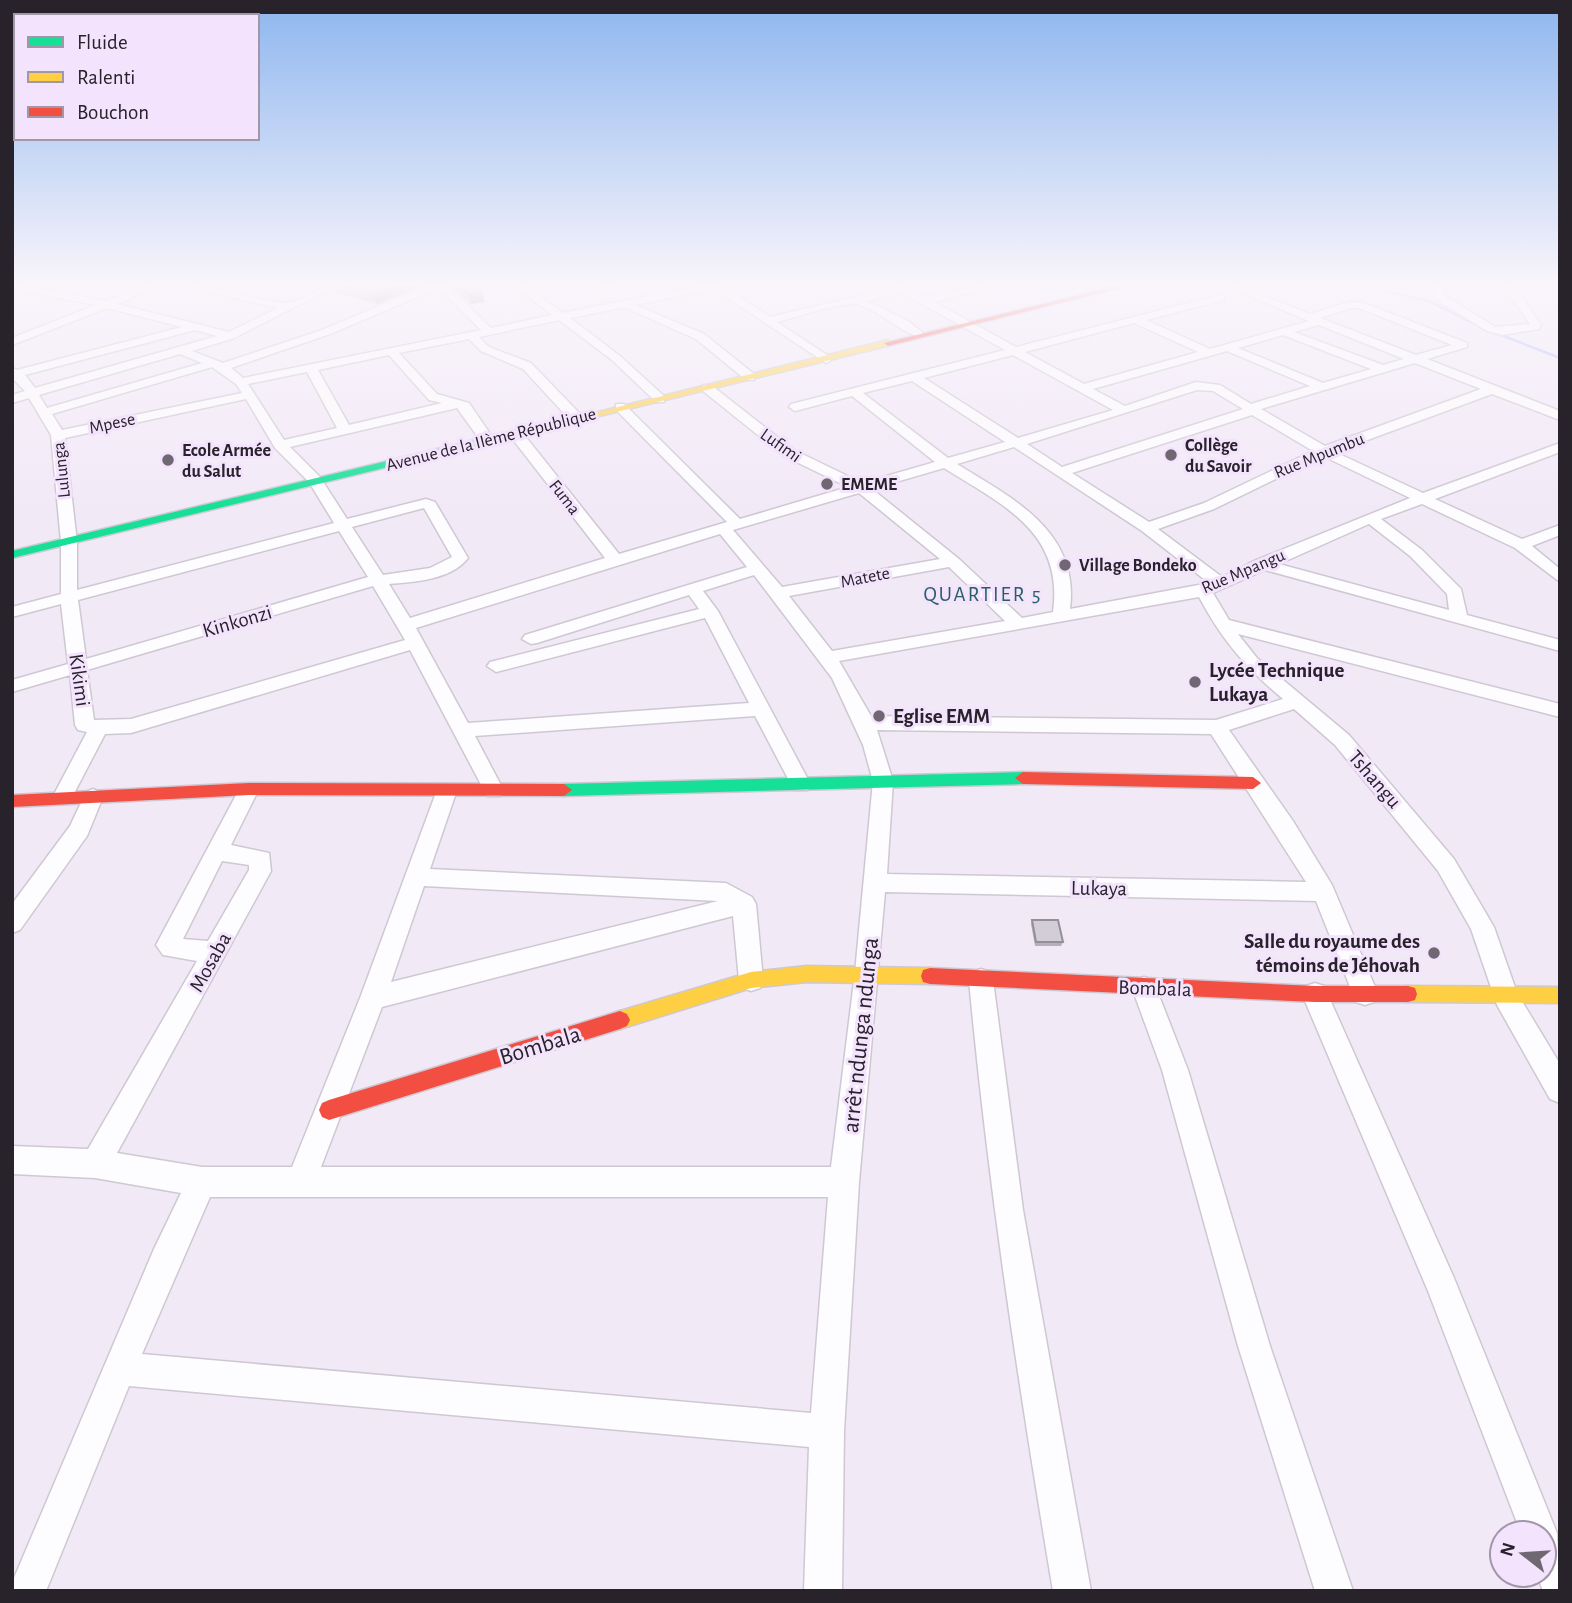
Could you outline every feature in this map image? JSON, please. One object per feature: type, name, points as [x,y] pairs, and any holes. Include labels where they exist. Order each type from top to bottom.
[{"type":"street","points":[[64,361],[69,359]]},
{"type":"street","points":[[15,373],[72,359]]},
{"type":"street","points":[[12,399],[155,359]]},
{"type":"street","points":[[203,359],[218,365],[242,382],[280,445],[314,481],[405,625],[494,791]]},
{"type":"street","name":"Mpese","points":[[58,435],[150,400],[174,385],[238,359]]},
{"type":"street","points":[[242,382],[358,359]]},
{"type":"street","points":[[398,359],[433,397],[465,406],[488,441]]},
{"type":"street","points":[[509,359],[527,366],[577,419]]},
{"type":"street","points":[[617,359],[660,399]]},
{"type":"street","points":[[729,359],[750,377]]},
{"type":"street","name":"Avenue de la IIème République","points":[[12,555],[826,359]]},
{"type":"street","points":[[795,407],[988,359]]},
{"type":"street","points":[[1033,359],[1124,411]]},
{"type":"street","points":[[1083,388],[1184,359]]},
{"type":"street","points":[[1257,359],[1320,386]]},
{"type":"street","points":[[1356,359],[1380,368]]},
{"type":"street","points":[[1063,471],[1320,386],[1412,359]]},
{"type":"street","points":[[1417,359],[1560,416]]},
{"type":"street","points":[[311,368],[345,430]]},
{"type":"street","name":"Lulunga","points":[[15,373],[58,435],[69,542]]},
{"type":"street","points":[[915,377],[1019,442],[1147,528],[1211,586]]},
{"type":"street","points":[[174,385],[205,404]]},
{"type":"street","points":[[405,625],[615,560],[1124,411],[1196,386],[1216,388],[1323,452],[1521,545],[1560,578]]},
{"type":"street","name":"Lufimi","points":[[707,388],[789,453],[863,489],[953,562],[1016,622]]},
{"type":"street","name":"Rue Mpumbu","points":[[1147,528],[1209,506],[1275,471],[1493,389]]},
{"type":"street","points":[[854,392],[947,464],[1030,518],[1057,554],[1066,587],[1060,615]]},
{"type":"street","name":"Mpese","points":[[44,413],[150,400],[205,404],[249,395]]},
{"type":"street","points":[[280,445],[456,404]]},
{"type":"street","points":[[620,407],[730,527]]},
{"type":"street","name":"Fuma","points":[[516,434],[615,560]]},
{"type":"street","name":"Rue Mpangu","points":[[829,657],[1211,586],[1370,518],[1560,447]]},
{"type":"street","name":"Kinkonzi","points":[[12,686],[376,580],[395,580],[451,567],[460,558],[430,505],[426,503],[342,524]]},
{"type":"street","points":[[1370,518],[1416,553],[1455,593],[1459,618]]},
{"type":"street","points":[[12,612],[342,524]]},
{"type":"street","name":"arrêt ndunga ndunga","points":[[730,527],[829,657],[877,750],[883,781],[867,973],[844,1182],[827,1431],[823,1591]]},
{"type":"street","points":[[1521,545],[1560,530]]},
{"type":"street","name":"Kikimi","points":[[62,798],[99,728],[85,725],[69,597],[69,542]]},
{"type":"street","name":"Matete","points":[[778,593],[953,562]]},
{"type":"street","points":[[1260,564],[1560,646]]},
{"type":"street","points":[[531,639],[759,568]]},
{"type":"street","name":"Tshangu","points":[[1211,586],[1222,624],[1251,662],[1342,740],[1446,865],[1482,928],[1506,997],[1560,1090]]},
{"type":"street","points":[[693,590],[710,611],[801,785]]},
{"type":"street","points":[[496,666],[710,611]]},
{"type":"street","points":[[1222,624],[1560,711]]},
{"type":"street","points":[[99,728],[131,726],[414,643]]},
{"type":"street","points":[[865,723],[1217,727],[1299,701]]},
{"type":"street","points":[[463,730],[762,709]]},
{"type":"street","points":[[1217,727],[1285,827],[1324,892],[1366,994]]},
{"type":"street","points":[[12,801],[249,789],[494,791],[801,785],[978,777],[1253,783]]},
{"type":"street","points":[[216,952],[172,948],[168,945],[249,789]]},
{"type":"street","points":[[301,1181],[373,998],[447,790]]},
{"type":"street","points":[[12,923],[79,830],[93,797]]},
{"type":"street","name":"Mosaba","points":[[95,1164],[216,952],[261,865],[261,859],[256,857],[216,852]]},
{"type":"street","points":[[416,877],[717,890],[733,894],[744,904],[751,980]]},
{"type":"street","name":"Lukaya","points":[[875,883],[1324,892]]},
{"type":"street","points":[[373,998],[744,904]]},
{"type":"street","name":"Bombala","points":[[329,1110],[751,980],[807,974],[867,973],[1315,994],[1506,997],[1560,995]]},
{"type":"street","points":[[981,980],[990,1074],[1028,1345],[1072,1591]]},
{"type":"street","points":[[1144,988],[1175,1070],[1255,1346],[1334,1591]]},
{"type":"street","points":[[1315,994],[1443,1289],[1533,1519]]},
{"type":"street","points":[[12,1160],[95,1164],[202,1182],[844,1182]]},
{"type":"street","points":[[27,1591],[165,1260],[202,1182]]},
{"type":"street","points":[[120,1369],[827,1431]]},
{"type":"building","points":[[1032,920],[1058,920],[1063,942],[1036,942]]},
{"type":"traffic: fast","points":[[12,555],[583,417]]},
{"type":"traffic: fast","points":[[564,790],[1023,778]]},
{"type":"traffic: slow","points":[[583,417],[823,359]]},
{"type":"traffic: slow","points":[[620,1020],[751,980],[807,974],[930,976]]},
{"type":"traffic: slow","points":[[1408,994],[1560,995]]},
{"type":"traffic: jam","points":[[1023,778],[1253,783]]},
{"type":"traffic: jam","points":[[12,801],[249,789],[564,790]]},
{"type":"traffic: jam","points":[[930,976],[1315,994],[1408,994]]},
{"type":"traffic: jam","points":[[329,1110],[620,1020]]},
{"type":"place","name":"Collège du Savoir","points":[[1171,455]]},
{"type":"place","name":"Ecole Armée du Salut","points":[[168,460]]},
{"type":"place","name":"EMEME","points":[[827,484]]},
{"type":"place","name":"Village Bondeko","points":[[1065,565]]},
{"type":"place","name":"Lycée Technique Lukaya","points":[[1195,682]]},
{"type":"place","name":"Eglise EMM","points":[[879,716]]},
{"type":"place","name":"Salle du royaume des témoins de Jéhovah","points":[[1434,953]]},
{"type":"district","name":"QUARTIER 5","points":[[983,594]]}]
